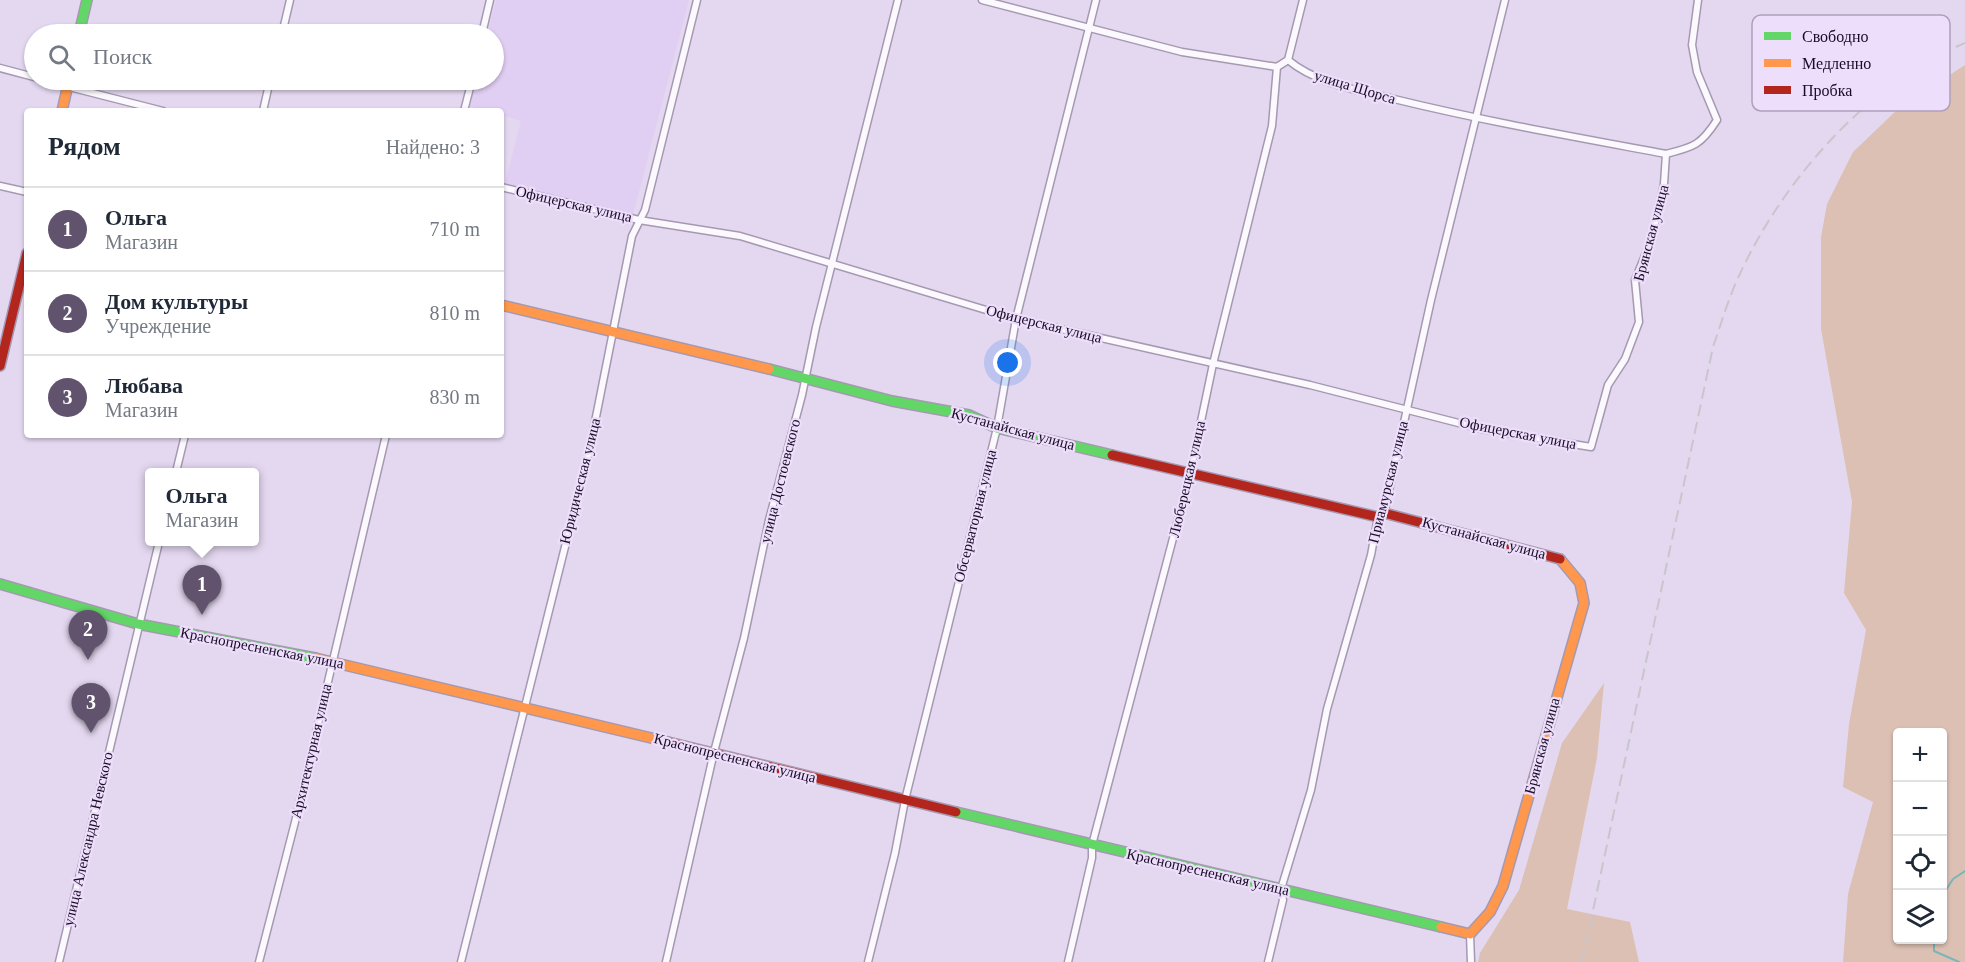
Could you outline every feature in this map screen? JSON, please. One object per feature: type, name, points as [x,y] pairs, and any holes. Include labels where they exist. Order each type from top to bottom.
[{"type":"street","points":[[81,24],[87,0]]},
{"type":"street","points":[[284,24],[290,0]]},
{"type":"street","points":[[484,24],[490,0]]},
{"type":"street","name":"Юридическая улица","points":[[461,962],[590,447],[614,331],[619,294],[639,220],[645,210],[697,0]]},
{"type":"street","name":"улица Достоевского","points":[[666,962],[714,752],[744,638],[769,520],[898,0]]},
{"type":"street","points":[[982,0],[1182,52],[1277,67],[1288,60],[1303,0]]},
{"type":"street","name":"Обсерваторная улица","points":[[868,962],[895,853],[904,800],[997,428],[1016,319],[1096,0]]},
{"type":"street","name":"Приамурская улица","points":[[1268,962],[1283,900],[1281,889],[1311,790],[1327,710],[1371,555],[1474,119],[1505,0]]},
{"type":"street","points":[[1666,154],[1694,147],[1706,136],[1717,120],[1697,72],[1692,45],[1698,0]]},
{"type":"street","name":"улица Щорса","points":[[1288,60],[1299,69],[1332,83],[1474,119],[1666,154]]},
{"type":"street","name":"Люберецкая улица","points":[[1068,962],[1092,858],[1092,845],[1190,474],[1212,364],[1272,126],[1277,67]]},
{"type":"street","points":[[0,68],[24,74]]},
{"type":"street","points":[[63,108],[66,90]]},
{"type":"street","points":[[92,90],[153,108]]},
{"type":"street","points":[[264,108],[268,90]]},
{"type":"street","points":[[465,108],[469,90]]},
{"type":"street","name":"Брянская улица","points":[[1591,447],[1608,385],[1625,359],[1639,322],[1635,280],[1651,242],[1664,184],[1666,154]]},
{"type":"street","points":[[0,186],[24,191]]},
{"type":"street","name":"Офицерская улица","points":[[504,188],[639,220],[740,236],[1016,319],[1407,407],[1482,429],[1591,447]]},
{"type":"street","points":[[0,366],[24,266]]},
{"type":"street","name":"Кустанайская улица","points":[[504,306],[892,401],[969,415],[997,428],[1558,557]]},
{"type":"street","points":[[177,468],[184,438]]},
{"type":"street","name":"Архитектурная улица","points":[[259,962],[385,438]]},
{"type":"street","name":"улица Александра Невского","points":[[59,962],[158,546]]},
{"type":"street","name":"Брянская улица","points":[[1470,934],[1490,912],[1503,886],[1584,603],[1582,583],[1571,567],[1558,557]]},
{"type":"street","name":"Краснопресненская улица","points":[[0,584],[138,624],[332,661],[523,710],[714,752],[904,800],[1470,934]]},
{"type":"street","points":[[1470,934],[1473,947],[1471,962]]},
{"type":"shaded area","points":[[496,0],[689,0],[633,215],[504,187],[521,121],[504,116],[504,108],[470,107],[474,90],[504,90],[504,24],[490,24]]},
{"type":"shaded area","points":[[1965,65],[1965,962],[1843,962],[1848,894],[1873,802],[1843,787],[1849,724],[1866,630],[1844,593],[1852,502],[1821,329],[1821,237],[1827,204],[1853,152],[1896,111],[1950,111],[1950,75]]},
{"type":"shaded area","points":[[1604,683],[1597,758],[1567,909],[1630,922],[1639,962],[1478,962],[1480,953],[1519,890],[1562,743]]},
{"type":"waterway","points":[[1946,890],[1953,879],[1965,871]]},
{"type":"waterway","points":[[1934,944],[1934,951],[1959,962]]},
{"type":"railway","points":[[1950,50],[1965,43]]},
{"type":"railway","points":[[1582,962],[1713,347],[1734,286],[1756,242],[1778,206],[1803,172],[1860,111]]},
{"type":"traffic: fast","points":[[81,24],[87,0]]},
{"type":"traffic: fast","points":[[769,369],[892,401],[969,415],[997,428],[1112,455]]},
{"type":"traffic: fast","points":[[0,584],[138,624],[315,658]]},
{"type":"traffic: fast","points":[[956,812],[1441,927]]},
{"type":"traffic: slow","points":[[63,108],[67,90]]},
{"type":"traffic: slow","points":[[504,306],[769,369]]},
{"type":"traffic: slow","points":[[1441,927],[1470,934],[1490,912],[1503,886],[1584,603],[1580,583],[1560,559]]},
{"type":"traffic: slow","points":[[315,658],[668,742]]},
{"type":"traffic: jam","points":[[0,366],[24,266]]},
{"type":"traffic: jam","points":[[1112,455],[1378,517],[1384,513],[1560,559]]},
{"type":"traffic: jam","points":[[668,742],[956,812]]},
{"type":"place","name":"Ольга","points":[[202,615]]},
{"type":"place","name":"Дом культуры","points":[[88,660]]},
{"type":"place","name":"Любава","points":[[91,733]]}]
